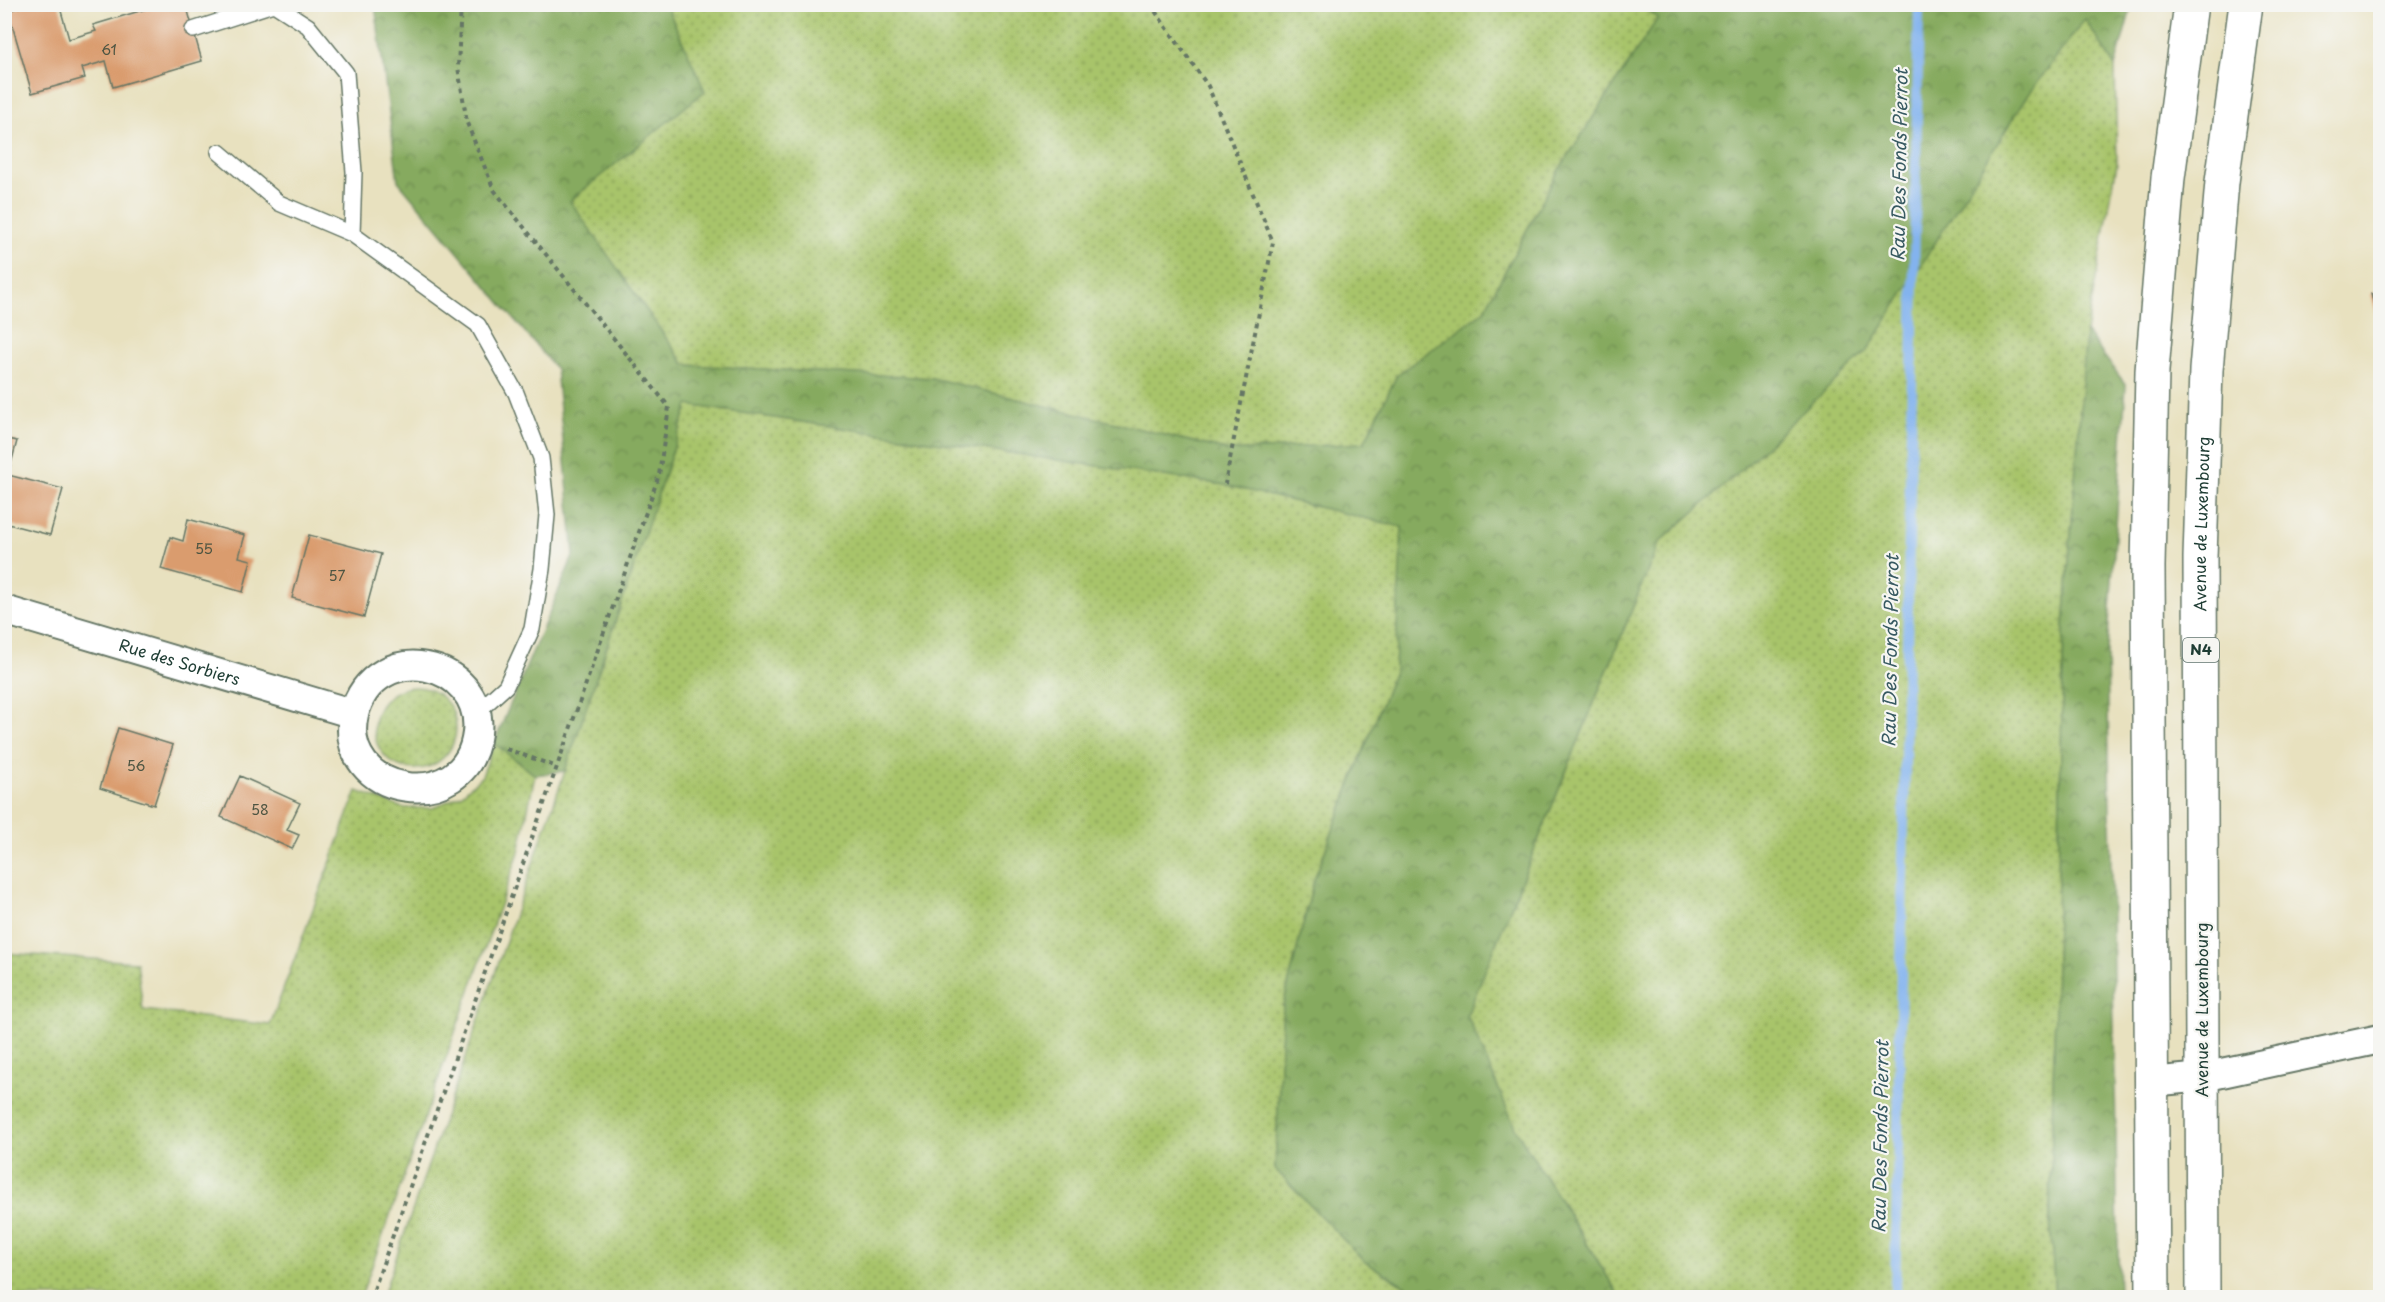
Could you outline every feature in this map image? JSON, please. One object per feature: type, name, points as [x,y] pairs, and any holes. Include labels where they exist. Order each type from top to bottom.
[{"type":"main road","points":[[2153,1298],[2148,567],[2152,371],[2168,178],[2191,4]]},
{"type":"main road","name":"Avenue de Luxembourg","points":[[2203,1298],[2200,558],[2206,370],[2222,182],[2246,4]]},
{"type":"street","name":"Rue des Sorbiers","points":[[4,610],[354,714]]},
{"type":"street","points":[[421,665],[440,670],[456,680],[468,695],[475,726],[472,752],[462,768],[446,781],[428,788],[409,789],[390,784],[374,774],[361,759],[354,740],[354,714],[368,686],[383,674],[401,666],[421,665]]},
{"type":"street","points":[[2151,1082],[2203,1077],[2380,1039]]},
{"type":"lane","points":[[193,30],[274,4],[308,26],[346,73],[354,172],[352,234]]},
{"type":"lane","points":[[219,152],[279,203],[352,234],[478,325],[516,393],[541,458],[547,515],[542,569],[532,628],[506,686],[475,726]]},
{"type":"path","points":[[371,1298],[659,475],[669,408],[494,189],[467,123],[458,67],[461,4]]},
{"type":"path","points":[[1150,4],[1208,86],[1273,242],[1225,484]]},
{"type":"path","points":[[475,726],[557,767]]},
{"type":"green space","points":[[1641,4],[1659,18],[1557,173],[1484,311],[1397,375],[1364,443],[1230,451],[932,378],[685,365],[569,201],[704,91],[666,5]]},
{"type":"green space","points":[[375,5],[666,5],[705,91],[570,201],[685,365],[932,378],[1230,451],[1364,443],[1397,375],[1484,311],[1557,173],[1658,18],[1641,5],[2132,5],[2115,67],[2085,19],[2027,96],[1868,350],[1736,475],[1659,543],[1467,1015],[1516,1130],[1620,1297],[1424,1297],[1365,1262],[1275,1169],[1283,1006],[1314,880],[1395,669],[1402,527],[1225,485],[688,405],[565,771],[535,775],[494,743],[574,554],[556,369],[398,181]]},
{"type":"green space","points":[[2085,19],[2115,67],[2117,164],[2086,332],[2064,627],[2050,1217],[2055,1297],[1620,1297],[1516,1130],[1467,1015],[1659,543],[1736,475]]},
{"type":"green space","points":[[2086,332],[2126,385],[2107,651],[2119,1298],[2055,1297],[2050,1217],[2064,627]]},
{"type":"green space","points":[[688,405],[1225,485],[1403,527],[1395,669],[1314,880],[1283,1006],[1275,1169],[1365,1262],[1424,1297],[382,1298],[565,771]]},
{"type":"green space","points":[[415,687],[431,690],[444,699],[453,712],[456,728],[453,744],[444,757],[431,766],[415,769],[399,766],[386,757],[377,744],[374,728],[377,712],[386,699],[399,690]]},
{"type":"green space","points":[[494,743],[535,775],[519,852],[361,1297],[5,1297],[4,953],[137,962],[143,1010],[270,1025],[357,791],[403,808],[433,808],[461,795],[482,776]]},
{"type":"building","points":[[29,4],[59,4],[69,39],[96,31],[93,25],[163,4],[186,4],[202,61],[113,87],[106,61],[82,68],[85,78],[32,93],[8,11]]},
{"type":"building","points":[[2380,291],[2380,326],[2371,294]]},
{"type":"building","points":[[4,438],[17,441],[8,475],[63,489],[50,535],[4,523]]},
{"type":"building","points":[[188,519],[245,535],[239,557],[251,560],[243,592],[161,569],[170,537],[183,541]]},
{"type":"building","points":[[309,535],[381,554],[364,617],[292,598]]},
{"type":"building","points":[[118,728],[173,745],[154,805],[100,788]]},
{"type":"building","points":[[240,776],[300,803],[287,830],[299,835],[292,849],[221,817]]},
{"type":"waterway","name":"Rau Des Fonds Pierrot","points":[[1895,1298],[1919,4]]}]
